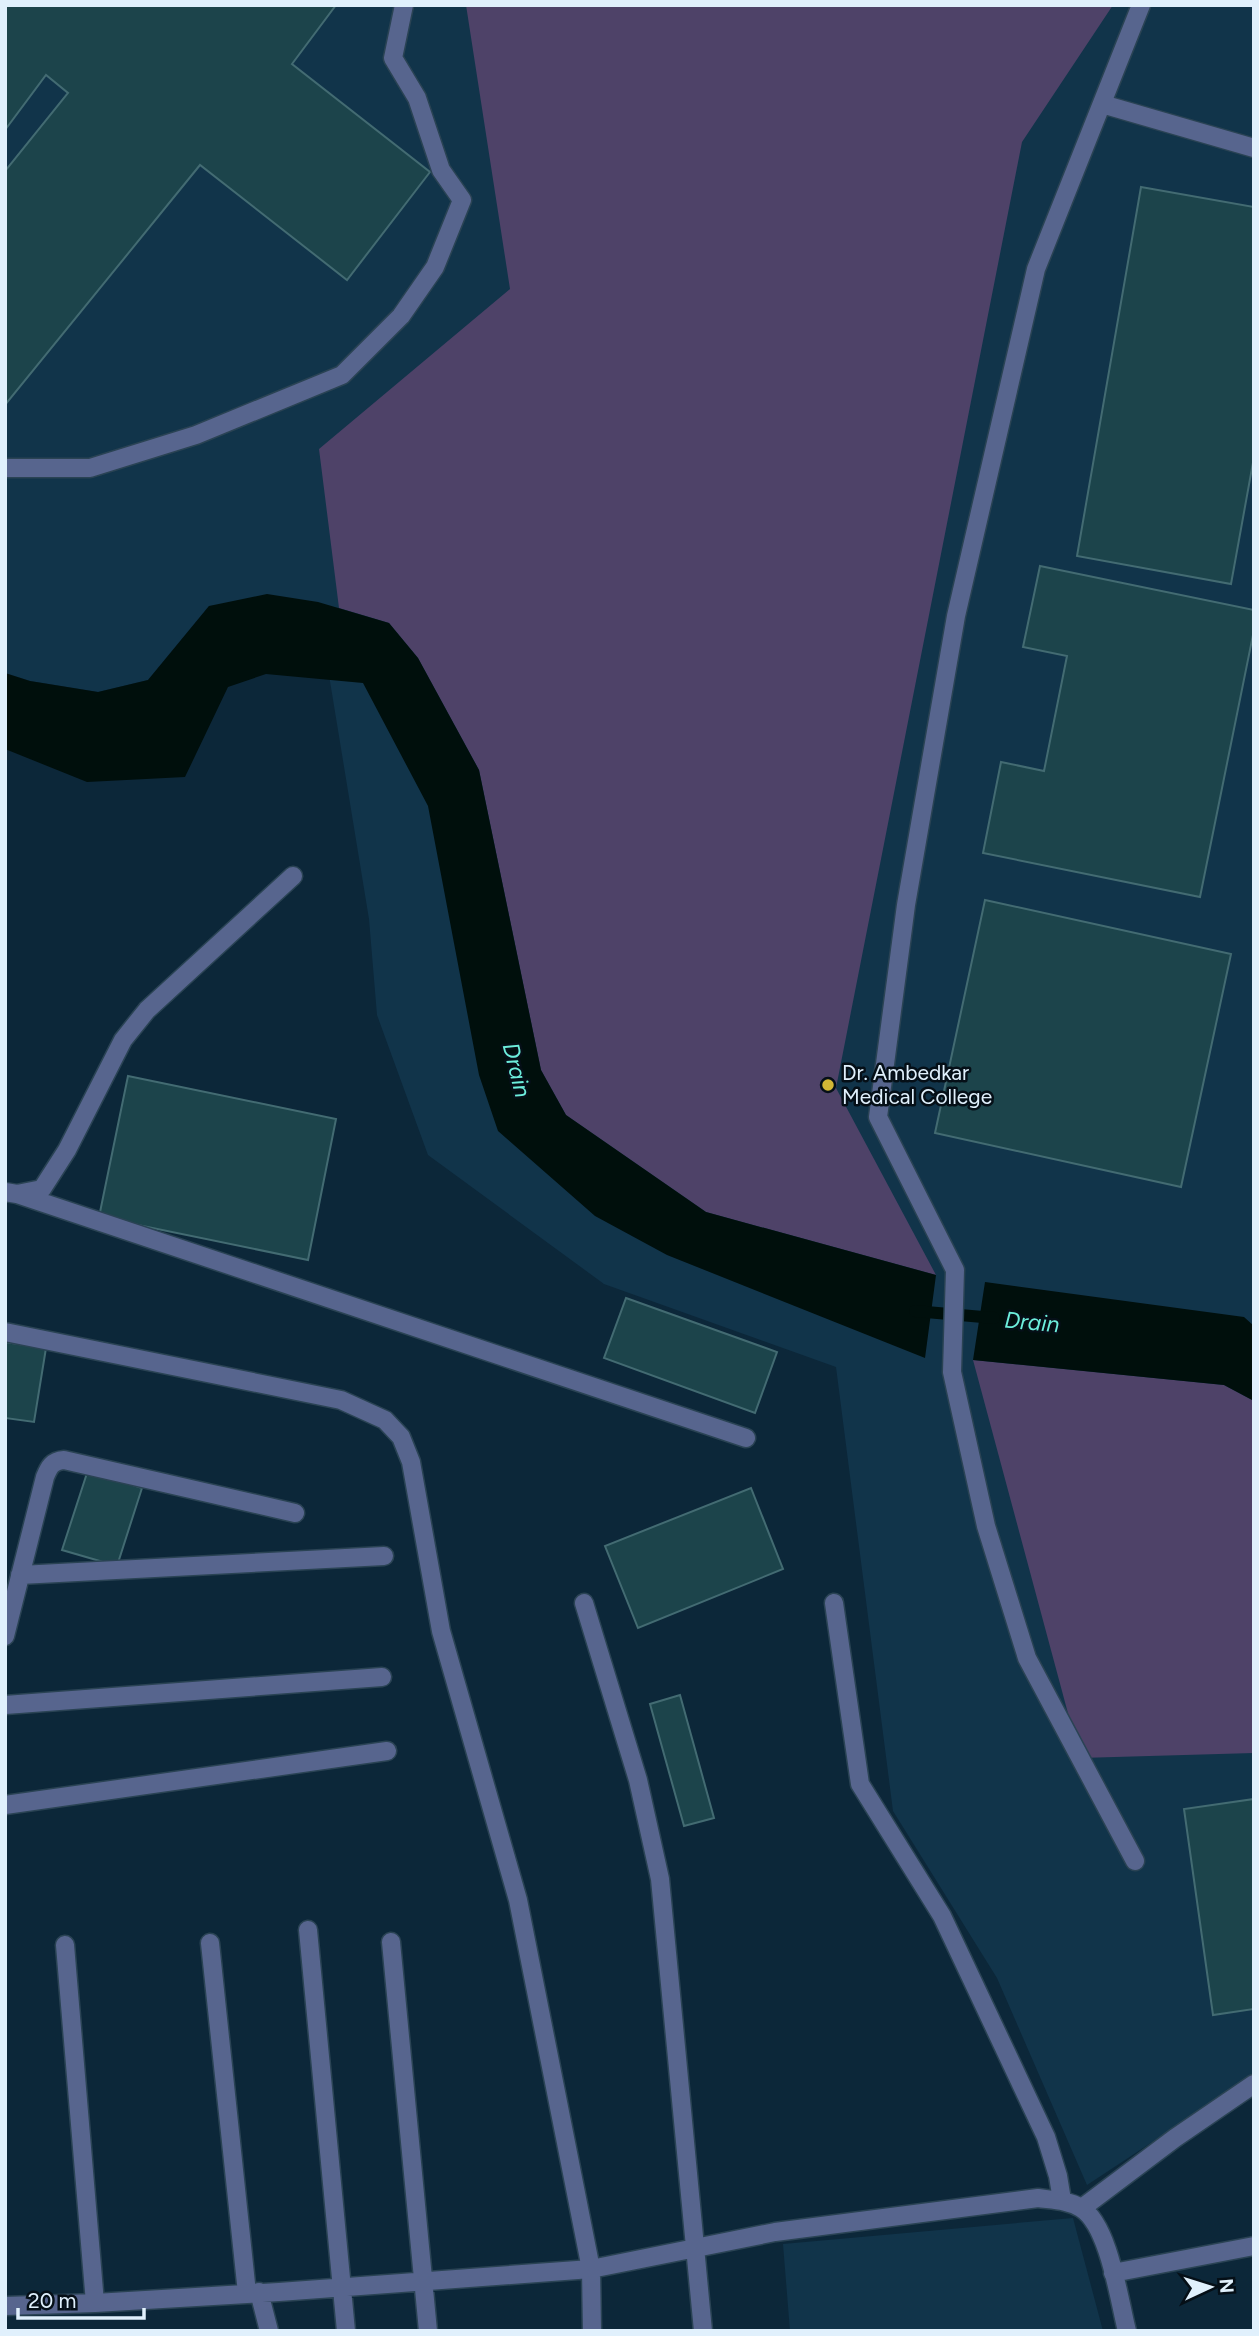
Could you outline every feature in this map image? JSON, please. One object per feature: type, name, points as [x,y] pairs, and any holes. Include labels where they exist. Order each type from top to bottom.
[{"type":"street","points":[[5,468],[90,468],[196,435],[342,374],[401,316],[435,267],[462,200],[441,170],[417,98],[393,58],[404,5]]},
{"type":"street","points":[[1135,1861],[1027,1658],[986,1526],[952,1372],[955,1270],[877,1117],[906,905],[959,603],[1036,269],[1141,5]]},
{"type":"street","points":[[1102,104],[1254,148]]},
{"type":"street","points":[[11,1193],[41,1189],[67,1150],[123,1040],[147,1010],[293,876]]},
{"type":"street","points":[[11,1193],[746,1438]]},
{"type":"street","points":[[5,1332],[341,1400],[384,1420],[401,1437],[411,1462],[441,1631],[518,1900],[591,2269],[592,2331]]},
{"type":"street","points":[[5,1636],[45,1478],[52,1463],[64,1460],[295,1513]]},
{"type":"street","points":[[20,1575],[384,1556]]},
{"type":"street","points":[[834,1603],[860,1783],[942,1916],[1046,2137],[1062,2200]]},
{"type":"street","points":[[584,1604],[638,1780],[660,1879],[703,2331]]},
{"type":"street","points":[[5,1705],[382,1677]]},
{"type":"street","points":[[5,1805],[387,1751]]},
{"type":"street","points":[[308,1930],[346,2331]]},
{"type":"street","points":[[391,1942],[428,2331]]},
{"type":"street","points":[[210,1943],[253,2292],[268,2331]]},
{"type":"street","points":[[65,1945],[95,2303]]},
{"type":"street","points":[[1082,2208],[1175,2138],[1254,2084]]},
{"type":"street","points":[[5,2306],[95,2303],[591,2269],[788,2230],[1038,2199],[1062,2200],[1082,2208],[1097,2225],[1113,2273],[1127,2331]]},
{"type":"street","points":[[1113,2273],[1254,2246]]},
{"type":"shaded area","name":"Dr. Ambedkar Medical College","points":[[5,5],[1254,5],[1254,2075],[1087,2185],[997,1978],[893,1811],[836,1367],[604,1284],[428,1155],[377,1015],[369,919],[317,602],[209,606],[148,680],[98,692],[30,681],[5,673]]},
{"type":"shaded area","points":[[466,5],[1113,5],[1022,142],[836,1088],[936,1275],[706,1212],[566,1115],[541,1070],[479,770],[418,658],[389,623],[339,608],[319,449],[510,289]]},
{"type":"shaded area","points":[[973,1360],[1224,1385],[1254,1401],[1254,1753],[1080,1758]]},
{"type":"shaded area","points":[[1073,2218],[1103,2331],[790,2331],[783,2244]]},
{"type":"water","points":[[267,594],[318,602],[389,623],[418,658],[479,770],[541,1070],[566,1115],[706,1212],[936,1275],[925,1358],[667,1255],[595,1216],[498,1131],[479,1075],[428,806],[363,683],[266,674],[228,687],[185,777],[87,782],[5,749],[5,673],[30,681],[98,692],[148,680],[209,606]]},
{"type":"water","points":[[985,1282],[1244,1317],[1254,1326],[1254,1401],[1224,1385],[973,1360]]},
{"type":"building","points":[[5,5],[336,5],[292,64],[430,172],[347,280],[200,165],[5,405],[5,171],[68,93],[46,75],[5,130]]},
{"type":"building","points":[[1141,187],[1254,207],[1254,457],[1231,584],[1077,556]]},
{"type":"building","points":[[1040,566],[1254,610],[1254,630],[1200,897],[983,853],[1001,762],[1044,771],[1067,656],[1023,647]]},
{"type":"building","points":[[985,900],[1231,954],[1181,1187],[935,1133]]},
{"type":"building","points":[[128,1076],[336,1119],[308,1260],[99,1217]]},
{"type":"building","points":[[626,1298],[777,1352],[755,1413],[604,1358]]},
{"type":"building","points":[[5,1342],[46,1348],[34,1422],[5,1418]]},
{"type":"building","points":[[88,1470],[142,1488],[117,1566],[62,1550]]},
{"type":"building","points":[[751,1488],[783,1569],[638,1628],[605,1546]]},
{"type":"building","points":[[680,1695],[714,1818],[684,1826],[650,1704]]},
{"type":"building","points":[[1254,1799],[1254,2009],[1213,2015],[1184,1809]]},
{"type":"waterway","name":"Drain","points":[[915,1311],[994,1318]]},
{"type":"place","name":"Dr. Ambedkar Medical College","points":[[828,1085]]}]
